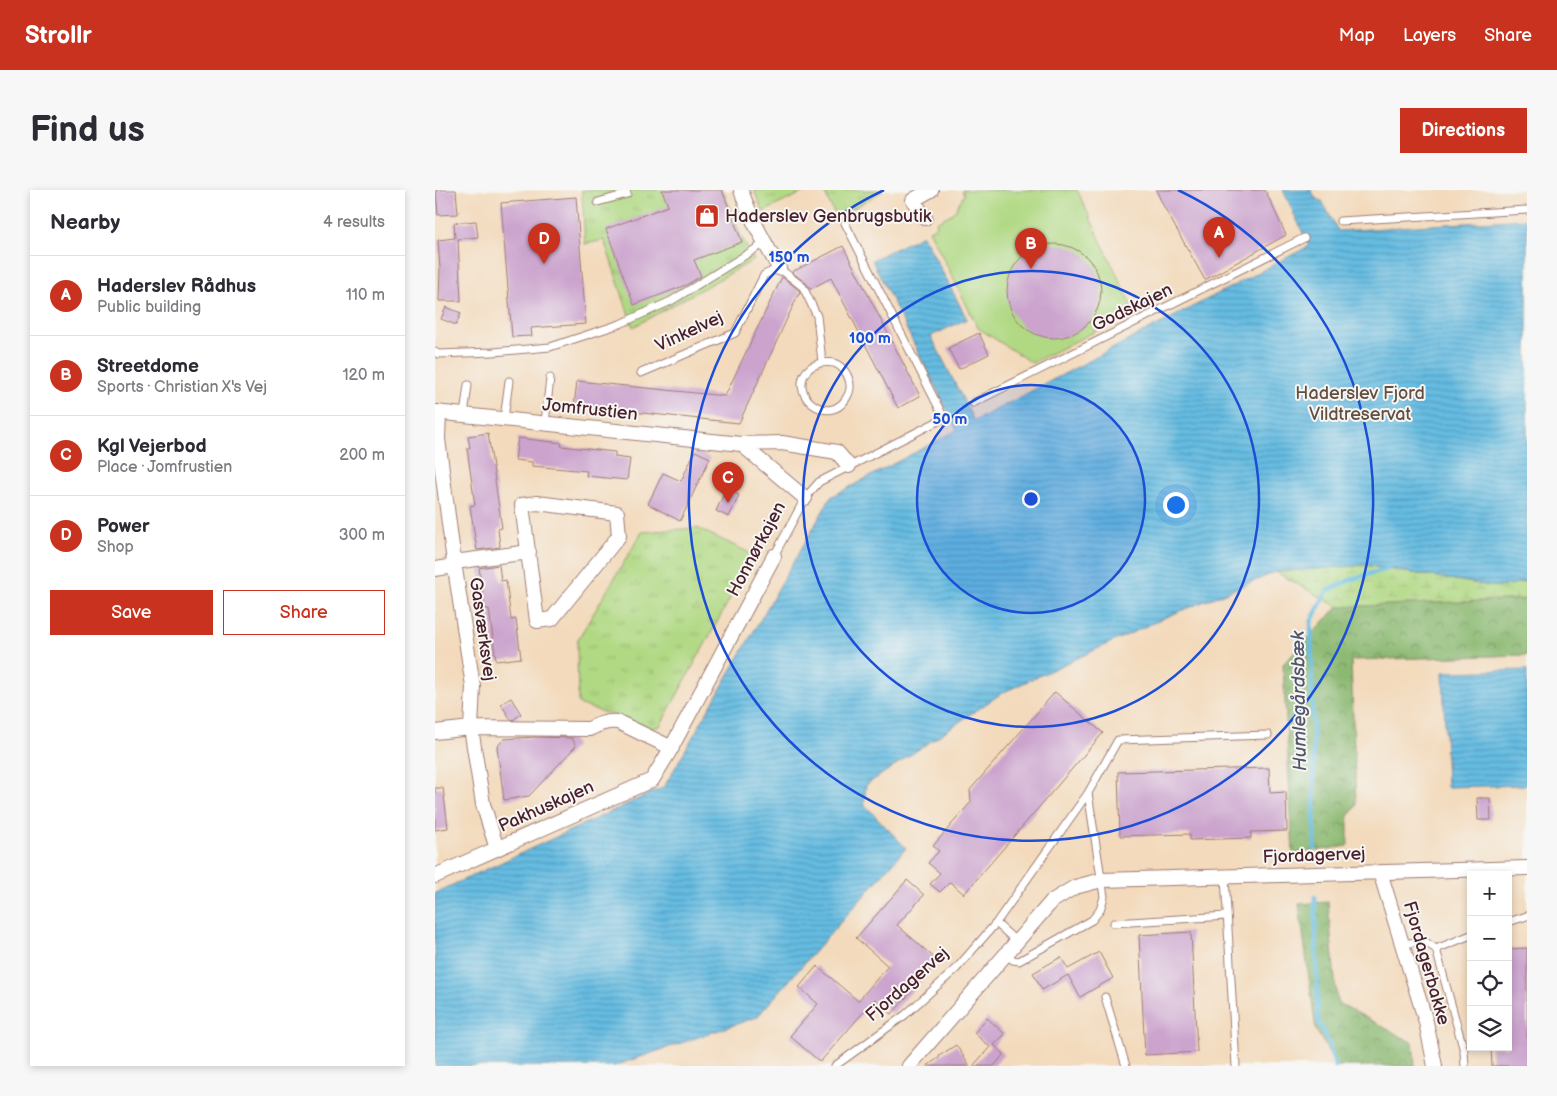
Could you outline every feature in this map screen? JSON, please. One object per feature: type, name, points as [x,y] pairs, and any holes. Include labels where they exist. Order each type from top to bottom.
[{"type":"street","points":[[741,190],[745,202],[779,268]]},
{"type":"street","points":[[925,218],[913,200],[931,190]]},
{"type":"street","name":"Jomfrustien","points":[[437,412],[741,444],[782,443],[837,452],[849,466]]},
{"type":"street","name":"Gasværksvej","points":[[437,412],[438,439],[454,564],[473,686],[471,728],[483,804],[497,849]]},
{"type":"street","points":[[741,444],[805,498]]},
{"type":"street","points":[[537,503],[617,513],[619,536],[552,619],[537,621],[529,552],[522,505],[537,503]]},
{"type":"street","name":"Gasværksvej","points":[[454,564],[529,552]]},
{"type":"street","name":"Honnørkajen","points":[[664,762],[774,556]]},
{"type":"street","points":[[435,569],[454,564]]},
{"type":"street","points":[[435,732],[471,728],[589,729],[609,721],[618,722],[672,748]]},
{"type":"street","name":"Pakhuskajen","points":[[435,876],[652,780],[664,762]]},
{"type":"street","name":"Fjordagervej","points":[[909,1066],[1052,902],[1075,888],[1103,880],[1527,868]]},
{"type":"street","name":"Fjordagerbakke","points":[[1380,872],[1426,1022],[1435,1066]]},
{"type":"lane","points":[[598,202],[627,194],[626,190]]},
{"type":"lane","points":[[1340,221],[1527,210]]},
{"type":"lane","name":"Honnørkajen","points":[[774,556],[805,498],[819,482],[944,418],[845,222]]},
{"type":"lane","name":"Godskajen","points":[[973,402],[1304,238]]},
{"type":"lane","points":[[435,352],[438,354],[493,352],[550,347],[620,324],[671,301],[765,243]]},
{"type":"lane","points":[[779,268],[803,287],[817,316],[822,362]]},
{"type":"lane","name":"Vinkelvej","points":[[641,373],[735,333],[764,275],[779,268]]},
{"type":"lane","points":[[822,362],[835,364],[840,367],[845,371],[850,382],[849,394],[842,404],[831,410],[818,409],[808,402],[802,390],[803,378],[811,368],[822,362]]},
{"type":"lane","points":[[545,423],[550,378]]},
{"type":"lane","points":[[504,419],[509,381]]},
{"type":"lane","points":[[463,415],[468,385]]},
{"type":"lane","name":"Fjordagervej","points":[[835,1066],[912,1008],[956,969],[996,923],[1087,793],[1118,740],[1268,735]]},
{"type":"lane","points":[[1006,954],[1013,960],[1019,961],[1092,920],[1100,910],[1104,897],[1103,880],[1087,793]]},
{"type":"lane","points":[[1225,877],[1236,1066]]},
{"type":"lane","points":[[1114,923],[1227,916]]},
{"type":"lane","points":[[1512,921],[1527,916]]},
{"type":"lane","points":[[996,923],[1017,942]]},
{"type":"lane","points":[[1436,949],[1467,937]]},
{"type":"lane","points":[[1402,944],[1423,941],[1436,949],[1464,1051],[1465,1066]]},
{"type":"lane","points":[[1105,997],[1126,1066]]},
{"type":"green space","points":[[582,190],[723,190],[740,234],[754,260],[633,327],[604,240],[585,244]]},
{"type":"green space","points":[[754,190],[808,190],[763,212]]},
{"type":"green space","points":[[823,190],[882,190],[882,191],[837,218]]},
{"type":"green space","points":[[962,190],[1077,190],[1132,307],[1108,320],[1102,328],[1032,363],[978,328],[929,230],[937,226],[936,222],[953,213],[964,195]]},
{"type":"green space","points":[[697,528],[754,555],[660,726],[652,728],[578,704],[577,641],[642,532]]},
{"type":"green space","points":[[1365,565],[1498,587],[1527,581],[1527,599],[1338,607],[1276,572]]},
{"type":"green space","points":[[1527,599],[1527,655],[1351,660],[1356,806],[1348,816],[1348,846],[1293,854],[1283,664],[1338,607]]},
{"type":"green space","points":[[1328,902],[1337,1002],[1413,1043],[1415,1066],[1334,1066],[1334,1061],[1316,1030],[1299,904]]},
{"type":"water","name":"Haderslev Fjord Vildtreservat","points":[[1283,190],[1311,190],[1316,199],[1322,201],[1338,231],[1527,219],[1527,581],[1498,587],[1365,565],[1276,572],[1166,617],[1002,693],[866,785],[864,804],[906,848],[757,1017],[614,1066],[435,1066],[435,893],[664,787],[831,497],[957,430],[872,260],[923,235],[967,319],[931,336],[974,421],[1309,246]]},
{"type":"water","points":[[1527,670],[1527,785],[1447,787],[1443,672]]},
{"type":"building","points":[[436,190],[456,190],[458,214],[438,215]]},
{"type":"building","points":[[662,190],[722,190],[742,242],[694,260],[701,276],[686,285],[634,305],[606,229],[668,206]]},
{"type":"building","points":[[1156,190],[1265,190],[1286,235],[1205,280]]},
{"type":"building","points":[[576,197],[586,324],[531,328],[532,336],[512,337],[501,203]]},
{"type":"building","points":[[476,221],[478,237],[458,239],[461,301],[439,301],[440,269],[438,240],[455,238],[454,223]]},
{"type":"building","points":[[1054,244],[1072,248],[1087,258],[1097,273],[1101,291],[1097,309],[1087,324],[1072,334],[1054,338],[1036,334],[1021,324],[1011,309],[1007,291],[1011,273],[1021,258],[1036,248]]},
{"type":"building","points":[[843,246],[920,396],[898,408],[831,278],[810,289],[806,283],[792,272]]},
{"type":"building","points":[[782,277],[799,290],[800,294],[739,423],[574,406],[577,381],[725,396]]},
{"type":"building","points":[[446,307],[461,313],[456,325],[441,319]]},
{"type":"building","points":[[979,333],[989,354],[959,369],[948,348]]},
{"type":"building","points":[[488,433],[502,528],[498,529],[500,547],[477,550],[470,506],[475,505],[467,448],[470,448],[468,436]]},
{"type":"building","points":[[518,438],[562,443],[561,446],[615,452],[615,457],[630,459],[627,480],[586,476],[587,471],[532,466],[532,462],[515,460]]},
{"type":"building","points":[[695,451],[710,458],[680,521],[648,504],[663,473],[681,481]]},
{"type":"building","points":[[726,489],[739,495],[729,517],[716,511]]},
{"type":"building","points":[[499,565],[501,581],[506,580],[511,620],[516,619],[521,658],[496,661],[489,609],[485,609],[479,568]]},
{"type":"building","points":[[1055,692],[1103,733],[964,894],[950,882],[940,892],[930,884],[940,873],[928,863],[939,851],[933,846],[971,802],[970,790]]},
{"type":"building","points":[[511,698],[521,714],[513,720],[511,720],[501,704]]},
{"type":"building","points":[[535,737],[572,738],[576,746],[529,796],[504,800],[497,747],[504,739]]},
{"type":"building","points":[[1269,768],[1270,793],[1286,792],[1287,831],[1251,832],[1251,838],[1190,840],[1190,834],[1120,836],[1118,772]]},
{"type":"building","points":[[435,788],[443,788],[448,828],[435,830]]},
{"type":"building","points":[[1477,798],[1490,798],[1491,820],[1478,820]]},
{"type":"building","points":[[907,880],[924,895],[897,925],[938,961],[916,984],[892,1014],[875,999],[820,1062],[790,1036],[818,1004],[799,987],[817,966],[858,1001],[888,966],[856,938]]},
{"type":"building","points":[[1191,932],[1197,1052],[1145,1055],[1139,935]]},
{"type":"building","points":[[1527,948],[1527,1066],[1492,1066],[1491,1051],[1512,1051],[1512,949]]},
{"type":"building","points":[[1099,952],[1113,978],[1080,997],[1068,975],[1042,990],[1033,973],[1061,957],[1068,969]]},
{"type":"building","points":[[987,1018],[1005,1034],[994,1045],[1004,1054],[994,1066],[973,1066],[990,1047],[974,1033]]},
{"type":"building","points":[[956,1045],[970,1066],[927,1066],[939,1056]]},
{"type":"waterway","name":"Humlegårdsbæk","points":[[1315,849],[1311,622],[1327,591],[1352,579],[1387,569]]},
{"type":"waterway","name":"Humlegårdsbæk","points":[[1315,897],[1318,1021],[1329,1044],[1335,1066]]},
{"type":"place","name":"Haderslev Genbrugsbutik","points":[[707,216]]},
{"type":"place","name":"Haderslev Rådhus","points":[[1219,258]]},
{"type":"place","name":"Power","points":[[544,264]]},
{"type":"place","name":"Streetdome","points":[[1031,269]]},
{"type":"place","name":"Kgl Vejerbod","points":[[728,503]]}]
